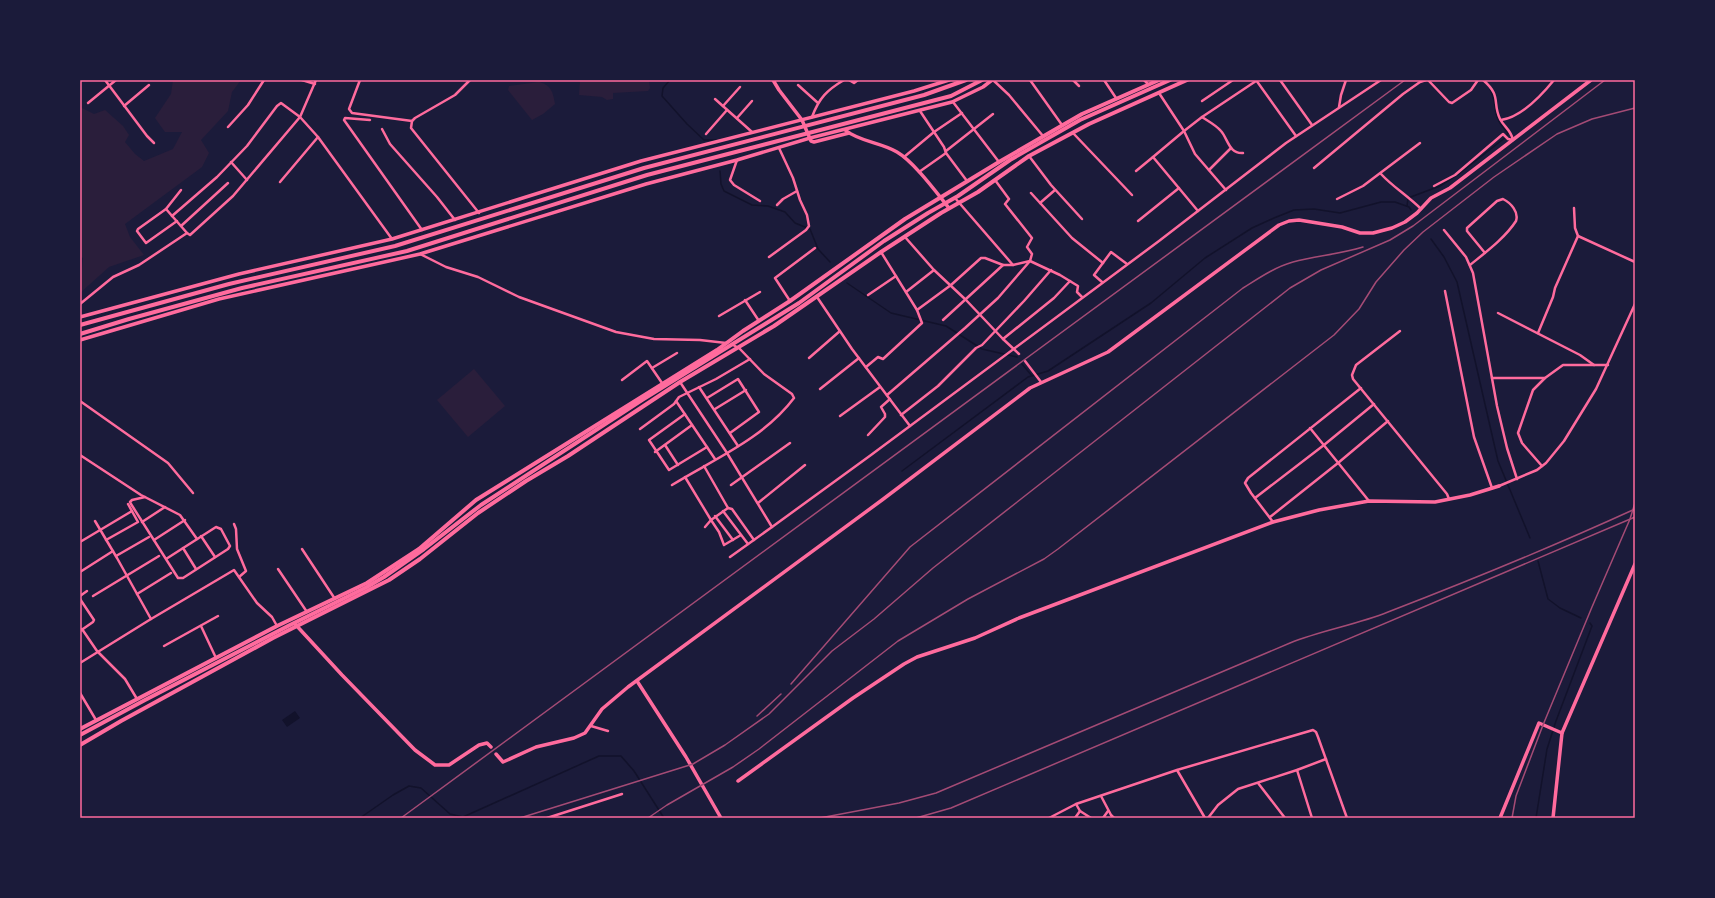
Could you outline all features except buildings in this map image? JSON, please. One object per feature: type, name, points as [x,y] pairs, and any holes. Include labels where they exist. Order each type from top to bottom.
[{"type":"main road","points":[[80,325],[229,284],[395,246],[644,168],[948,88],[966,80]]},
{"type":"main road","points":[[80,334],[123,320],[242,288],[407,251],[647,175],[809,136],[951,96],[982,80]]},
{"type":"main road","points":[[80,729],[277,626],[294,623],[307,612],[367,583],[419,549],[476,500],[717,350],[725,343],[790,301],[892,227],[1062,125],[1116,98],[1159,80]]},
{"type":"main road","points":[[80,735],[144,700],[348,597],[384,577],[424,550],[481,505],[580,440],[799,303],[884,241],[955,197],[1010,160],[1057,132],[1086,117],[1170,80]]},
{"type":"main road","points":[[80,745],[121,720],[294,623],[389,580],[420,559],[478,513],[526,481],[568,456],[680,382],[739,348],[817,297],[881,252],[960,203],[1029,156],[1072,133],[1187,80]]},
{"type":"main road","points":[[566,193],[569,200]]},
{"type":"street","points":[[105,80],[146,136],[154,142]]},
{"type":"street","points":[[88,103],[116,80]]},
{"type":"street","points":[[228,127],[248,105],[264,80]]},
{"type":"street","points":[[302,80],[315,84]]},
{"type":"street","points":[[166,209],[190,235],[247,180],[300,117],[316,80]]},
{"type":"street","points":[[360,80],[349,109],[352,113],[412,121],[455,95],[470,80]]},
{"type":"street","points":[[812,117],[818,103],[832,87],[844,80]]},
{"type":"street","points":[[849,80],[854,83],[858,80]]},
{"type":"street","points":[[80,340],[219,299],[420,254],[646,184],[779,148],[809,136],[845,130],[952,102],[983,87],[993,80],[1009,95],[1043,136]]},
{"type":"street","points":[[1030,80],[1062,125]]},
{"type":"street","points":[[1073,80],[1079,86]]},
{"type":"street","points":[[1104,80],[1116,98]]},
{"type":"street","points":[[1144,80],[1148,84]]},
{"type":"street","points":[[1202,101],[1233,80]]},
{"type":"street","points":[[1136,171],[1202,117],[1256,80],[1296,136]]},
{"type":"street","points":[[1280,80],[1312,125]]},
{"type":"street","points":[[1339,107],[1346,80]]},
{"type":"street","points":[[730,557],[910,426],[1296,136],[1381,80]]},
{"type":"street","points":[[1314,168],[1403,94],[1420,82],[1427,80],[1449,102],[1452,103],[1471,90],[1478,80]]},
{"type":"street","points":[[1483,80],[1492,89],[1497,100],[1500,120],[1512,134],[1513,140]]},
{"type":"street","points":[[1500,120],[1516,115],[1543,93],[1554,80]]},
{"type":"street","points":[[496,754],[503,762],[536,747],[574,738],[585,733],[602,709],[637,681],[882,500],[1030,388],[1108,352],[1283,223],[1291,220],[1299,220],[1336,226],[1360,233],[1370,234],[1392,228],[1417,213],[1431,198],[1450,188],[1592,80]]},
{"type":"street","points":[[775,81],[806,126],[811,141],[814,142],[849,133]]},
{"type":"street","points":[[80,312],[81,317],[239,274],[392,239],[422,231],[641,161],[753,133],[947,81],[948,88]]},
{"type":"street","points":[[124,106],[149,85]]},
{"type":"street","points":[[798,85],[818,103]]},
{"type":"street","points":[[723,106],[740,87]]},
{"type":"street","points":[[1159,92],[1184,131],[1195,154],[1226,190]]},
{"type":"street","points":[[714,99],[753,133]]},
{"type":"street","points":[[737,118],[752,101]]},
{"type":"street","points":[[952,102],[975,129],[999,162]]},
{"type":"street","points":[[172,216],[217,177],[251,143],[272,111],[279,104],[282,104],[300,117],[318,137],[392,239]]},
{"type":"street","points":[[706,134],[727,110]]},
{"type":"street","points":[[920,111],[946,152],[967,181]]},
{"type":"street","points":[[904,157],[934,132],[962,113]]},
{"type":"street","points":[[919,172],[993,114]]},
{"type":"street","points":[[1202,117],[1221,131],[1237,153],[1243,153]]},
{"type":"street","points":[[370,120],[345,118],[344,120],[422,231]]},
{"type":"street","points":[[412,121],[413,132],[479,213]]},
{"type":"street","points":[[382,129],[390,144],[437,197],[455,220]]},
{"type":"street","points":[[845,130],[858,138],[893,150],[904,157],[950,208]]},
{"type":"street","points":[[1072,133],[1132,195]]},
{"type":"street","points":[[1434,186],[1455,175],[1503,134],[1513,140]]},
{"type":"street","points":[[280,182],[318,137]]},
{"type":"street","points":[[1338,199],[1381,174],[1420,143]]},
{"type":"street","points":[[769,257],[808,227],[807,215],[800,200],[793,178],[779,148]]},
{"type":"street","points":[[1209,170],[1232,148]]},
{"type":"street","points":[[1029,156],[1056,190],[1082,219]]},
{"type":"street","points":[[1153,157],[1198,211]]},
{"type":"street","points":[[737,160],[730,180],[734,186],[760,201]]},
{"type":"street","points":[[231,162],[247,180]]},
{"type":"street","points":[[1381,174],[1421,209]]},
{"type":"street","points":[[886,395],[998,298],[1030,261],[1032,254],[1027,247],[1032,238],[1005,204],[1009,199],[995,180]]},
{"type":"street","points":[[181,226],[228,183]]},
{"type":"street","points":[[1138,222],[1179,188]]},
{"type":"street","points":[[177,221],[148,242],[145,242],[138,230],[166,209],[181,190]]},
{"type":"street","points":[[1040,203],[1056,190]]},
{"type":"street","points":[[777,205],[783,199],[797,191]]},
{"type":"street","points":[[1031,193],[1072,238],[1103,263]]},
{"type":"street","points":[[955,197],[1014,265]]},
{"type":"street","points":[[1470,266],[1485,253],[1514,225],[1517,218],[1515,211],[1503,199],[1497,201],[1467,228],[1467,231],[1485,253]]},
{"type":"street","points":[[1538,333],[1553,297],[1555,288],[1578,236],[1575,228],[1574,208]]},
{"type":"street","points":[[1444,230],[1466,257],[1476,282],[1492,378],[1505,443],[1517,479]]},
{"type":"street","points":[[80,304],[113,277],[139,265],[186,232]]},
{"type":"street","points":[[1578,236],[1635,262]]},
{"type":"street","points":[[904,237],[934,270],[1019,354]]},
{"type":"street","points":[[790,301],[775,278],[815,248]]},
{"type":"street","points":[[866,366],[878,357],[883,359],[922,323],[922,318],[881,252]]},
{"type":"street","points":[[1102,282],[1094,275],[1111,252],[1127,264]]},
{"type":"street","points":[[420,254],[446,267],[478,277],[519,297],[616,332],[654,339],[700,340],[732,345],[739,348],[764,374],[792,394],[794,398],[785,410],[765,428],[727,453],[672,485]]},
{"type":"street","points":[[917,310],[983,257],[1003,265],[1014,265],[1030,261],[1051,270],[1078,286],[1078,292],[1082,297]]},
{"type":"street","points":[[943,320],[1003,265]]},
{"type":"street","points":[[906,292],[934,270]]},
{"type":"street","points":[[901,415],[938,386],[976,348],[980,346],[1024,302],[1051,270]]},
{"type":"street","points":[[868,295],[896,276]]},
{"type":"street","points":[[1003,339],[1054,298],[1070,281]]},
{"type":"street","points":[[1445,291],[1474,436],[1492,488]]},
{"type":"street","points":[[719,316],[760,292]]},
{"type":"street","points":[[817,297],[859,358],[910,426]]},
{"type":"street","points":[[746,300],[759,321]]},
{"type":"street","points":[[738,781],[853,698],[911,660],[975,638],[1020,618],[1273,522],[1319,510],[1368,501],[1419,502],[1449,499],[1470,495],[1499,486],[1528,474],[1542,466],[1555,453],[1573,428],[1608,365],[1635,304]]},
{"type":"street","points":[[1498,313],[1580,355],[1594,365]]},
{"type":"street","points":[[809,358],[840,331]]},
{"type":"street","points":[[1400,331],[1356,366],[1353,370],[1353,379],[1447,494],[1449,499]]},
{"type":"street","points":[[652,368],[676,353]]},
{"type":"street","points":[[820,389],[859,358]]},
{"type":"street","points":[[640,429],[688,392],[750,359]]},
{"type":"street","points":[[1024,361],[1041,382]]},
{"type":"street","points":[[622,380],[646,362],[662,383]]},
{"type":"street","points":[[1542,466],[1522,443],[1518,433],[1533,390],[1545,378],[1563,365],[1608,365]]},
{"type":"street","points":[[1492,378],[1545,378]]},
{"type":"street","points":[[707,398],[737,380],[739,380],[746,390],[759,412],[730,433]]},
{"type":"street","points":[[680,382],[727,453],[772,527]]},
{"type":"street","points":[[699,387],[715,409],[738,446]]},
{"type":"street","points":[[840,416],[880,387]]},
{"type":"street","points":[[1273,522],[1245,483],[1248,478],[1361,388]]},
{"type":"street","points":[[715,409],[746,390]]},
{"type":"street","points":[[868,435],[885,417],[881,407],[890,399]]},
{"type":"street","points":[[676,400],[715,459]]},
{"type":"street","points":[[80,401],[168,463],[193,493]]},
{"type":"street","points":[[1255,498],[1374,404]]},
{"type":"street","points":[[685,414],[649,440],[655,452],[669,470],[707,447]]},
{"type":"street","points":[[1270,517],[1388,421]]},
{"type":"street","points":[[655,452],[692,424]]},
{"type":"street","points":[[1310,428],[1368,501]]},
{"type":"street","points":[[731,485],[790,443]]},
{"type":"street","points":[[665,445],[678,465]]},
{"type":"street","points":[[80,456],[146,497],[166,506],[180,515],[197,539]]},
{"type":"street","points":[[758,503],[805,465]]},
{"type":"street","points":[[704,466],[728,508],[734,510],[754,540]]},
{"type":"street","points":[[685,477],[719,532],[724,545],[741,535]]},
{"type":"street","points":[[146,497],[132,500],[130,502],[142,522],[178,578],[183,578],[228,549],[230,546],[221,529],[216,527],[166,559]]},
{"type":"street","points":[[106,540],[137,523],[138,520],[128,504]]},
{"type":"street","points":[[142,522],[166,506]]},
{"type":"street","points":[[705,527],[715,516],[728,508]]},
{"type":"street","points":[[80,542],[132,511]]},
{"type":"street","points":[[723,511],[748,544]]},
{"type":"street","points":[[715,516],[733,540]]},
{"type":"street","points":[[154,540],[185,520]]},
{"type":"street","points":[[95,521],[151,619]]},
{"type":"street","points":[[234,524],[236,529],[237,549],[246,571],[239,577]]},
{"type":"street","points":[[202,536],[215,557]]},
{"type":"street","points":[[116,556],[149,537]]},
{"type":"street","points":[[183,548],[196,569]]},
{"type":"street","points":[[302,549],[335,599]]},
{"type":"street","points":[[80,572],[113,551]]},
{"type":"street","points":[[93,596],[159,556]]},
{"type":"street","points":[[1553,818],[1562,733],[1635,564]]},
{"type":"street","points":[[278,569],[307,612]]},
{"type":"street","points":[[80,663],[233,571],[235,571],[257,603],[272,618],[277,626]]},
{"type":"street","points":[[137,594],[171,573]]},
{"type":"street","points":[[80,596],[87,591]]},
{"type":"street","points":[[80,599],[94,620],[81,630],[97,652],[122,676],[137,699]]},
{"type":"street","points":[[164,646],[218,616]]},
{"type":"street","points":[[294,623],[415,750],[435,765],[449,765],[479,744],[487,743],[491,747]]},
{"type":"street","points":[[201,626],[216,658]]},
{"type":"street","points":[[637,681],[686,757],[721,818]]},
{"type":"street","points":[[80,693],[96,720]]},
{"type":"street","points":[[1500,818],[1539,723],[1562,733]]},
{"type":"street","points":[[591,726],[608,731]]},
{"type":"street","points":[[1049,818],[1076,804],[1177,770],[1309,730],[1316,732],[1347,818]]},
{"type":"street","points":[[1177,770],[1206,818],[1218,805],[1238,788],[1297,770],[1326,758]]},
{"type":"street","points":[[1297,770],[1312,818]]},
{"type":"street","points":[[1258,783],[1285,818]]},
{"type":"street","points":[[547,818],[622,794]]},
{"type":"street","points":[[1101,796],[1112,817]]},
{"type":"street","points":[[1076,804],[1080,811],[1091,818]]},
{"type":"street","points":[[1074,818],[1080,811]]},
{"type":"street","points":[[1103,818],[1108,811]]},
{"type":"shaded area","points":[[173,80],[241,80],[232,92],[228,111],[201,140],[209,153],[202,167],[125,224],[130,237],[144,255],[109,267],[80,293],[83,258],[80,256],[80,107],[94,114],[105,110],[123,126],[129,135],[125,142],[135,154],[144,161],[173,149],[182,132],[165,132],[155,118],[171,94]]},
{"type":"shaded area","points":[[580,80],[649,80],[650,88],[648,91],[613,93],[613,99],[607,100],[602,97],[579,95]]},
{"type":"shaded area","points":[[539,82],[549,87],[555,104],[543,114],[532,120],[508,90],[509,86]]},
{"type":"shaded area","points":[[474,369],[505,406],[468,437],[437,400]]},
{"type":"shaded area","points":[[295,711],[300,718],[287,727],[282,720]]},
{"type":"waterway","points":[[670,80],[663,88],[662,96],[687,124],[704,140],[717,140]]},
{"type":"waterway","points":[[1407,206],[1408,198],[1440,186],[1460,173],[1506,137],[1508,133],[1499,121],[1493,95],[1490,89]]},
{"type":"waterway","points":[[720,171],[721,184],[724,191],[752,205],[768,206],[785,212],[795,223],[810,229],[818,249],[830,262]]},
{"type":"waterway","points":[[902,471],[1028,377],[1048,371],[1151,303],[1205,258],[1252,228],[1294,210],[1314,209],[1340,213],[1381,202],[1395,202],[1409,207],[1411,210]]},
{"type":"waterway","points":[[1431,239],[1444,257],[1457,282],[1498,461],[1530,538]]},
{"type":"waterway","points":[[847,283],[891,313],[946,326],[982,349],[1017,357]]},
{"type":"waterway","points":[[1022,364],[1032,376]]},
{"type":"waterway","points":[[1538,561],[1548,599],[1560,608],[1581,618]]},
{"type":"waterway","points":[[1536,818],[1547,749],[1592,626],[1590,623]]},
{"type":"waterway","points":[[360,818],[393,795],[409,786],[421,788],[450,814],[463,817],[599,756],[621,756],[634,771],[664,818]]},
{"type":"railway","points":[[401,818],[1405,80]]},
{"type":"railway","points":[[520,818],[693,764],[725,745],[769,714],[832,651],[874,619],[933,568],[1290,288],[1321,270],[1390,240],[1413,226],[1605,80]]},
{"type":"railway","points":[[648,818],[667,805],[733,767],[759,749],[898,641],[968,599],[1044,559],[1058,549],[1334,335],[1359,309],[1376,282],[1404,250],[1423,232],[1494,177],[1557,134],[1592,119],[1635,108]]},
{"type":"railway","points":[[791,684],[910,547],[1243,288],[1267,273],[1286,264],[1363,247]]},
{"type":"railway","points":[[1512,818],[1516,796],[1543,725],[1630,519],[1635,503]]},
{"type":"railway","points":[[820,818],[899,803],[936,793],[1290,643],[1314,634],[1388,612],[1450,588],[1635,509]]},
{"type":"railway","points":[[916,818],[951,808],[1635,517]]},
{"type":"railway","points":[[757,716],[781,694]]}]
